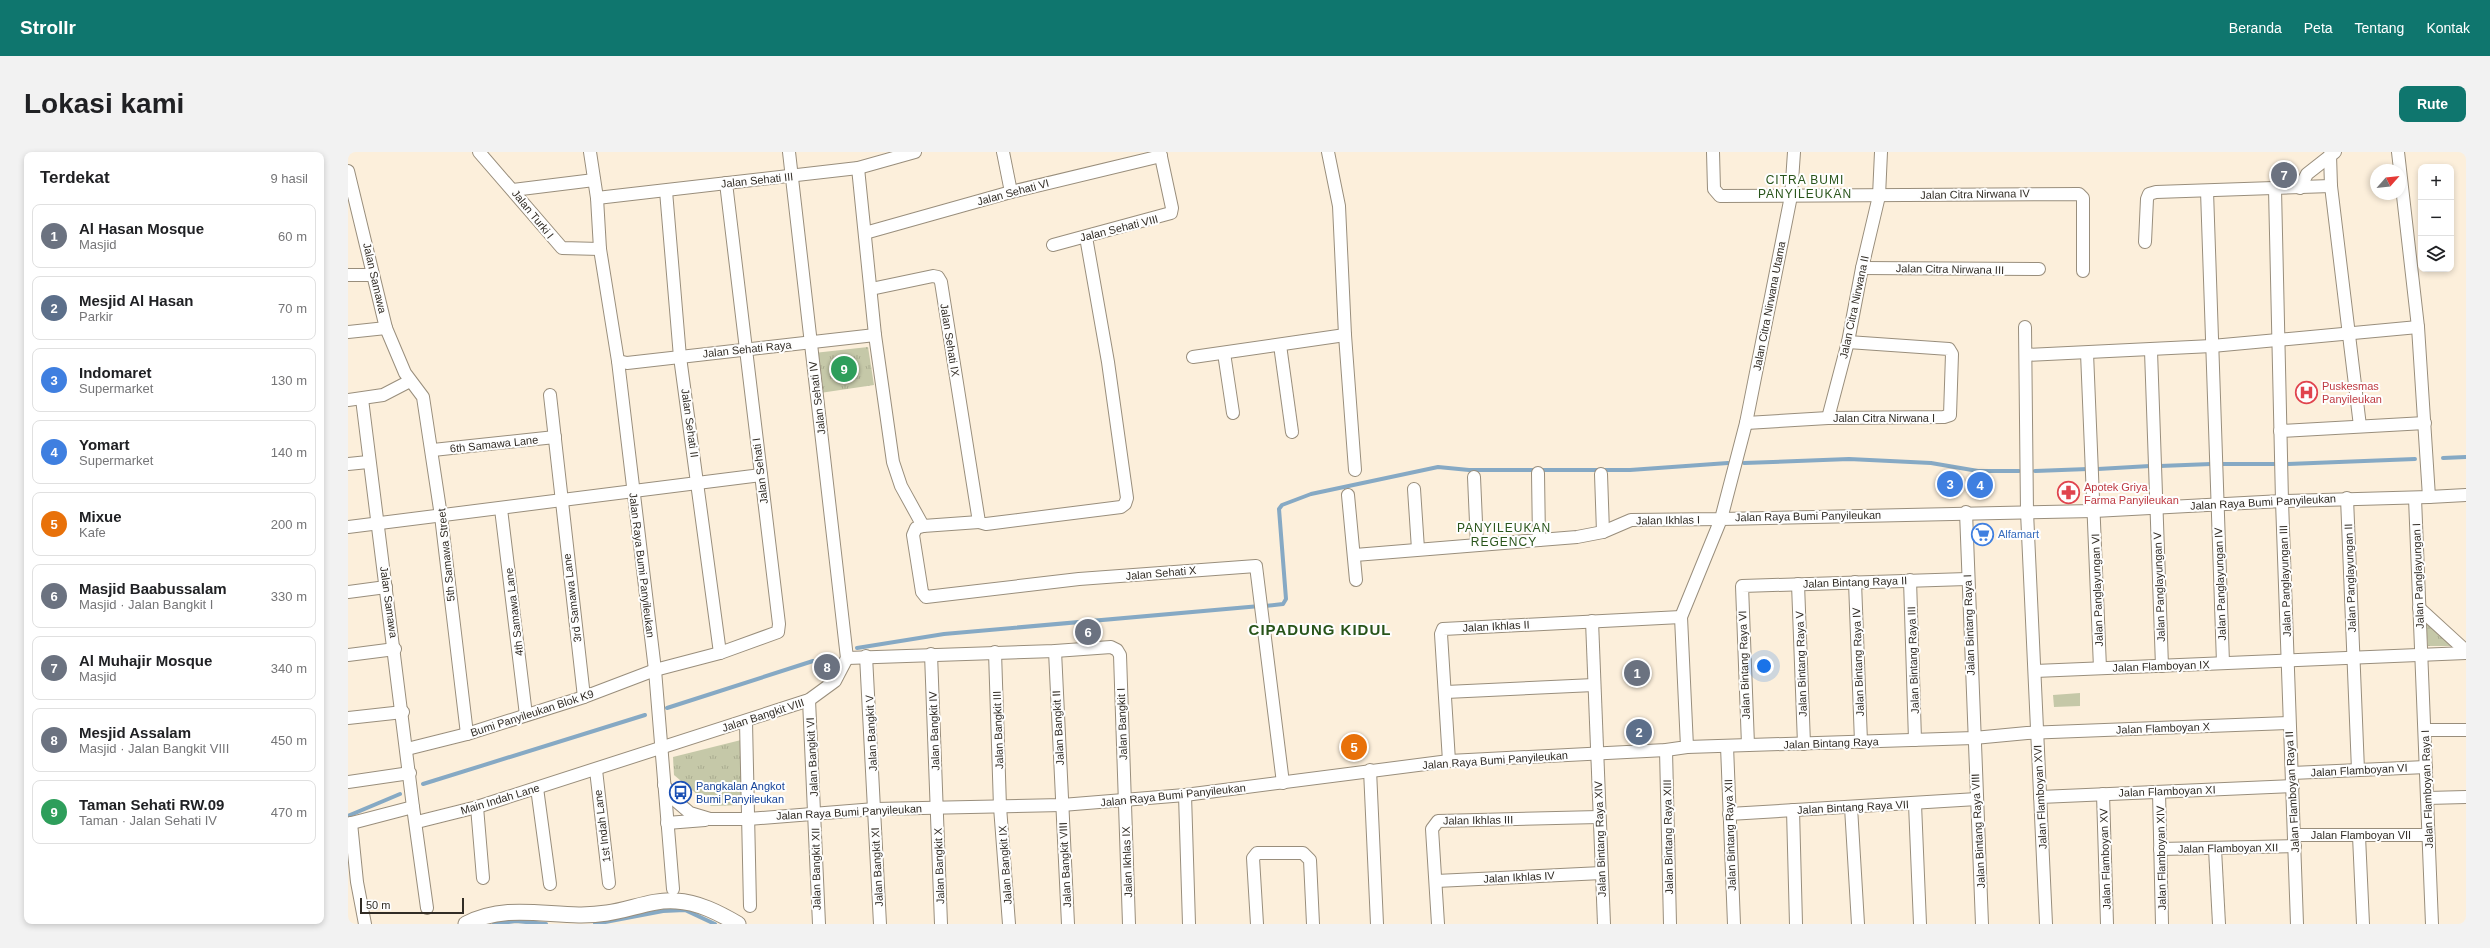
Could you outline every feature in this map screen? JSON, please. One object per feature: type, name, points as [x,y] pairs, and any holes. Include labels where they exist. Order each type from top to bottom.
[{"type":"street","name":"Jalan Turki I","points":[[479,152],[514,190],[562,248],[600,249]]},
{"type":"street","name":"Jalan Raya Bumi Panyileukan","points":[[590,152],[597,198],[600,249],[618,361],[655,670],[664,785],[676,801],[690,813],[710,820],[748,819],[875,809],[1062,805],[1185,795],[1449,761],[1666,750],[1687,747],[1681,617],[1722,519],[1966,512],[2094,511],[2347,498],[2415,498],[2466,495]]},
{"type":"street","name":"Jalan Sehati IV","points":[[789,152],[848,658]]},
{"type":"street","name":"Jalan Sehati III","points":[[597,198],[858,168],[915,152]]},
{"type":"street","points":[[1003,152],[1011,192]]},
{"type":"street","points":[[1328,152],[1339,206],[1345,336],[1355,470]]},
{"type":"street","name":"Jalan Citra Nirwana IV","points":[[1713,152],[1714,190],[1720,196],[1879,196],[2074,192],[2083,198],[2083,271]]},
{"type":"street","name":"Jalan Citra Nirwana Utama","points":[[1722,519],[1746,423],[1791,196],[1794,152]]},
{"type":"street","name":"Jalan Citra Nirwana II","points":[[1828,418],[1848,342],[1862,268],[1879,196],[1881,152]]},
{"type":"street","points":[[2398,152],[2418,327],[2429,497]]},
{"type":"street","points":[[2332,153],[2331,186],[2360,426]]},
{"type":"street","points":[[2300,188],[2307,174],[2332,153]]},
{"type":"street","name":"Jalan Sehati VI","points":[[865,233],[1011,192],[1161,154]]},
{"type":"street","name":"Jalan Sehati VIII","points":[[1053,245],[1171,213],[1172,208],[1161,154]]},
{"type":"street","points":[[858,168],[876,335],[893,462],[901,486],[923,526],[980,522],[986,524],[1074,514],[1121,507],[1125,504],[1127,498],[1108,362],[1086,237]]},
{"type":"street","name":"Jalan Samawa","points":[[348,171],[354,211],[373,275],[386,328],[410,381]]},
{"type":"street","points":[[514,190],[594,180]]},
{"type":"street","name":"Jalan Sehati I","points":[[655,670],[720,653],[778,632],[779,624],[726,182]]},
{"type":"street","points":[[2145,242],[2147,199],[2149,194],[2207,190],[2331,186]]},
{"type":"street","name":"Jalan Panglayungan III","points":[[2275,189],[2287,661]]},
{"type":"street","name":"Jalan Panglayungan IV","points":[[2207,190],[2223,663]]},
{"type":"street","name":"Jalan Sehati II","points":[[666,191],[680,356],[720,653]]},
{"type":"street","name":"Jalan Citra Nirwana III","points":[[1862,268],[2039,269]]},
{"type":"street","points":[[348,275],[373,275]]},
{"type":"street","name":"Jalan Sehati IX","points":[[871,289],[933,276],[938,277],[941,282],[970,471],[980,522]]},
{"type":"street","name":"Jalan Flamboyan XVI","points":[[2024,327],[2026,355],[2028,512],[2046,924]]},
{"type":"street","points":[[2026,355],[2151,351],[2418,327]]},
{"type":"street","points":[[348,332],[386,328]]},
{"type":"street","name":"Jalan Sehati Raya","points":[[618,361],[627,363],[746,348],[876,335]]},
{"type":"street","points":[[1193,357],[1345,336]]},
{"type":"street","name":"Jalan Citra Nirwana I","points":[[1746,423],[1828,418],[1944,417],[1950,415],[1952,409],[1952,354],[1949,349],[1848,342]]},
{"type":"street","points":[[1280,345],[1292,432]]},
{"type":"street","name":"Jalan Panglayungan V","points":[[2151,351],[2162,666]]},
{"type":"street","points":[[1224,353],[1233,413]]},
{"type":"street","name":"Jalan Panglayungan VI","points":[[2087,353],[2100,668]]},
{"type":"street","points":[[348,400],[383,395],[410,381]]},
{"type":"street","name":"5th Samawa Street","points":[[410,381],[423,398],[433,450],[467,734]]},
{"type":"street","points":[[550,395],[561,499]]},
{"type":"street","name":"Jalan Samawa","points":[[362,399],[368,462],[379,523],[386,588],[395,648],[401,712],[411,778],[413,806]]},
{"type":"street","points":[[2280,431],[2425,423]]},
{"type":"street","name":"6th Samawa Lane","points":[[433,450],[554,433]]},
{"type":"street","points":[[348,464],[368,462]]},
{"type":"street","points":[[1538,473],[1540,540]]},
{"type":"street","points":[[1601,474],[1603,532]]},
{"type":"street","points":[[348,527],[501,509],[561,499],[761,475]]},
{"type":"street","points":[[1474,477],[1477,545]]},
{"type":"street","points":[[1414,489],[1418,549]]},
{"type":"street","points":[[1348,495],[1355,556],[1356,580]]},
{"type":"street","name":"Jalan Panglayungan II","points":[[2347,498],[2358,770]]},
{"type":"street","name":"Jalan Panglayungan I","points":[[2415,498],[2421,655]]},
{"type":"street","name":"3rd Samawa Lane","points":[[561,499],[584,697]]},
{"type":"street","name":"4th Samawa Lane","points":[[501,509],[526,715]]},
{"type":"street","name":"Jalan Bintang Raya I","points":[[1966,512],[1974,738]]},
{"type":"street","name":"Jalan Ikhlas I","points":[[1355,556],[1418,549],[1577,537],[1603,532],[1631,520],[1722,519]]},
{"type":"street","name":"Jalan Sehati X","points":[[923,526],[916,528],[913,536],[922,592],[926,597],[932,598],[1079,579],[1256,566],[1282,783]]},
{"type":"street","name":"Jalan Bintang Raya II","points":[[1742,586],[1968,579]]},
{"type":"street","name":"Jalan Bintang Raya III","points":[[1910,580],[1915,740]]},
{"type":"street","name":"Jalan Bintang Raya IV","points":[[1855,582],[1861,742]]},
{"type":"street","name":"Jalan Bintang Raya V","points":[[1798,584],[1804,744]]},
{"type":"street","name":"Jalan Bintang Raya VI","points":[[1742,586],[1748,745]]},
{"type":"street","points":[[348,592],[386,588]]},
{"type":"street","points":[[2419,608],[2466,652]]},
{"type":"street","name":"Jalan Ikhlas II","points":[[1449,761],[1446,692],[1441,634],[1443,630],[1681,617]]},
{"type":"street","name":"Jalan Bintang Raya XIV","points":[[1592,621],[1604,924]]},
{"type":"street","name":"Jalan Bangkit I","points":[[1055,651],[1110,647],[1117,650],[1120,655],[1125,800]]},
{"type":"street","points":[[348,655],[395,648]]},
{"type":"street","points":[[848,658],[866,656],[1055,651]]},
{"type":"street","name":"Jalan Bangkit II","points":[[1055,651],[1062,805]]},
{"type":"street","name":"Jalan Bangkit III","points":[[995,652],[1000,807]]},
{"type":"street","name":"Jalan Flamboyan IX","points":[[2035,670],[2287,661],[2466,652]]},
{"type":"street","name":"Jalan Bangkit IV","points":[[931,654],[936,808]]},
{"type":"street","name":"Jalan Flamboyan Raya I","points":[[2421,655],[2432,924]]},
{"type":"street","name":"Jalan Bangkit V","points":[[866,656],[875,809]]},
{"type":"street","name":"Jalan Bangkit VIII","points":[[661,747],[746,722],[809,700],[835,681],[848,658]]},
{"type":"street","name":"Jalan Flamboyan Raya II","points":[[2287,661],[2293,786],[2297,924]]},
{"type":"street","name":"Bumi Panyileukan Blok K9","points":[[407,749],[467,734],[584,697],[655,670]]},
{"type":"street","points":[[1446,692],[1594,685]]},
{"type":"street","name":"Jalan Bangkit VI","points":[[809,700],[815,814]]},
{"type":"street","points":[[348,718],[401,712]]},
{"type":"street","points":[[746,722],[750,906]]},
{"type":"street","name":"Jalan Flamboyan X","points":[[1974,738],[2037,733],[2289,724]]},
{"type":"street","points":[[2425,730],[2466,730]]},
{"type":"street","name":"Jalan Bintang Raya","points":[[1687,747],[1974,738]]},
{"type":"street","name":"Jalan Bintang Raya VIII","points":[[1974,738],[1982,924]]},
{"type":"street","name":"Jalan Bintang Raya XII","points":[[1727,746],[1728,814],[1734,924]]},
{"type":"street","name":"Main Indah Lane","points":[[417,822],[476,807],[596,770],[661,747]]},
{"type":"street","name":"Jalan Bintang Raya XIII","points":[[1666,750],[1670,924]]},
{"type":"street","name":"Jalan Flamboyan VI","points":[[2292,774],[2426,767]]},
{"type":"street","name":"1st Indah Lane","points":[[596,770],[609,883]]},
{"type":"street","points":[[1370,770],[1377,924]]},
{"type":"street","points":[[348,782],[411,778]]},
{"type":"street","points":[[664,785],[673,889]]},
{"type":"street","name":"Jalan Flamboyan XI","points":[[2040,797],[2293,786]]},
{"type":"street","points":[[537,788],[550,884]]},
{"type":"street","name":"Jalan Flamboyan XIV","points":[[2159,792],[2162,924]]},
{"type":"street","name":"Jalan Flamboyan XV","points":[[2103,794],[2107,924]]},
{"type":"street","points":[[1185,795],[1189,924]]},
{"type":"street","points":[[2427,798],[2466,797]]},
{"type":"street","name":"Jalan Bintang Raya VII","points":[[1728,814],[1915,804],[1977,799]]},
{"type":"street","name":"Jalan Ikhlas IX","points":[[1125,800],[1129,924]]},
{"type":"street","points":[[1915,804],[1920,924]]},
{"type":"street","name":"Jalan Bangkit VIII","points":[[1062,805],[1068,924]]},
{"type":"street","points":[[365,924],[352,884],[349,824],[413,806],[417,822],[427,908]]},
{"type":"street","points":[[476,807],[483,878]]},
{"type":"street","name":"Jalan Bangkit IX","points":[[1000,807],[1009,924]]},
{"type":"street","points":[[1851,807],[1858,924]]},
{"type":"street","name":"Jalan Bangkit X","points":[[936,808],[941,924]]},
{"type":"street","name":"Jalan Bangkit XI","points":[[875,809],[880,924]]},
{"type":"street","points":[[1793,810],[1796,924]]},
{"type":"street","name":"Jalan Bangkit XII","points":[[815,814],[819,924]]},
{"type":"street","name":"Jalan Ikhlas III","points":[[1438,924],[1432,829],[1438,821],[1599,818]]},
{"type":"street","points":[[667,823],[710,820]]},
{"type":"street","name":"Jalan Flamboyan VII","points":[[2295,840],[2359,836],[2428,835]]},
{"type":"street","points":[[2359,836],[2364,924]]},
{"type":"street","name":"Jalan Flamboyan XII","points":[[2160,849],[2215,849],[2295,840]]},
{"type":"street","points":[[2215,849],[2219,924]]},
{"type":"street","points":[[1257,924],[1253,858],[1257,853],[1303,853],[1310,860],[1313,924]]},
{"type":"street","name":"Jalan Ikhlas IV","points":[[1436,881],[1602,873]]},
{"type":"street","points":[[466,924],[493,913],[517,910],[576,916],[607,913],[664,900],[699,905],[738,924]]},
{"type":"green space","points":[[868,347],[874,385],[820,393],[814,353]]},
{"type":"green space","points":[[2425,620],[2453,646],[2428,646]]},
{"type":"green space","points":[[2080,693],[2080,706],[2054,707],[2053,695]]},
{"type":"green space","points":[[741,740],[743,805],[711,806],[674,775],[673,757]]},
{"type":"waterway","points":[[2443,458],[2466,457]]},
{"type":"waterway","points":[[1744,463],[1849,459],[1931,463],[1978,471],[2019,471]]},
{"type":"waterway","points":[[2288,464],[2415,459]]},
{"type":"waterway","points":[[1265,606],[1283,604],[1286,599],[1279,509],[1282,505],[1311,494],[1438,467],[1469,470],[1630,470],[1728,463]]},
{"type":"waterway","points":[[2160,466],[2211,464]]},
{"type":"waterway","points":[[2221,464],[2275,464]]},
{"type":"waterway","points":[[2098,469],[2150,466]]},
{"type":"waterway","points":[[2035,471],[2088,469]]},
{"type":"waterway","points":[[857,648],[944,634],[1260,606]]},
{"type":"waterway","points":[[667,708],[813,661]]},
{"type":"waterway","points":[[423,784],[645,715]]},
{"type":"waterway","points":[[348,816],[400,794]]},
{"type":"waterway","points":[[595,924],[663,911],[685,910],[715,924]]},
{"type":"waterway","points":[[494,924],[516,921],[546,924]]},
{"type":"place","name":"Al Muhajir Mosque","points":[[2284,175]]},
{"type":"place","name":"Taman Sehati RW.09","points":[[844,369]]},
{"type":"place","name":"Puskesmas Panyileukan","points":[[2306,392]]},
{"type":"place","name":"Indomaret","points":[[1950,484]]},
{"type":"place","name":"Yomart","points":[[1980,485]]},
{"type":"place","name":"Apotek Griya Farma Panyileukan","points":[[2068,493]]},
{"type":"place","name":"Alfamart","points":[[1983,534]]},
{"type":"place","name":"Masjid Baabussalam","points":[[1088,632]]},
{"type":"place","name":"Mesjid Assalam","points":[[827,667]]},
{"type":"place","name":"Al Hasan Mosque","points":[[1637,673]]},
{"type":"place","name":"Mesjid Al Hasan","points":[[1639,732]]},
{"type":"place","name":"Mixue","points":[[1354,747]]},
{"type":"place","name":"Pangkalan Angkot Bumi Panyileukan","points":[[680,792]]},
{"type":"district","name":"CITRA BUMI PANYILEUKAN","points":[[1805,187]]},
{"type":"district","name":"PANYILEUKAN REGENCY","points":[[1504,535]]},
{"type":"district","name":"CIPADUNG KIDUL","points":[[1320,629]]}]
